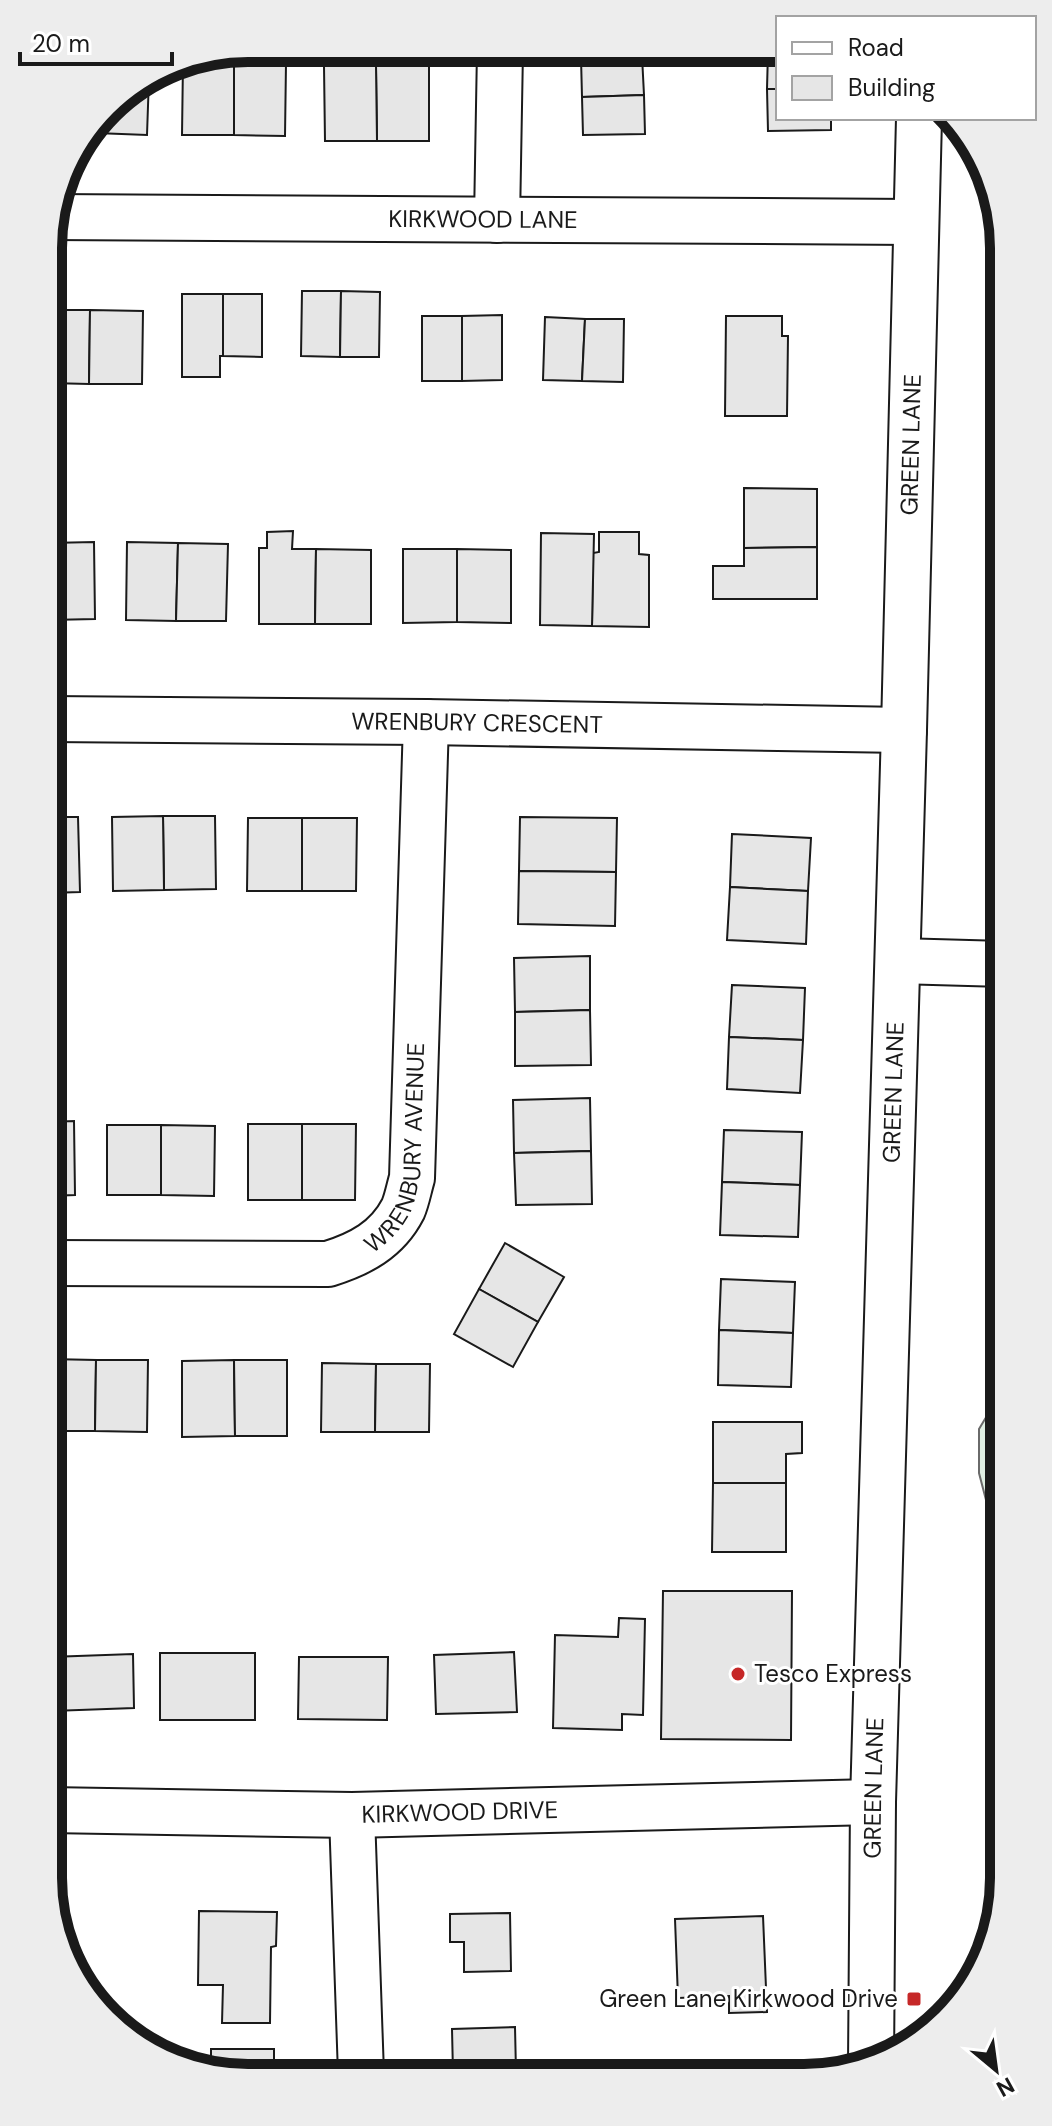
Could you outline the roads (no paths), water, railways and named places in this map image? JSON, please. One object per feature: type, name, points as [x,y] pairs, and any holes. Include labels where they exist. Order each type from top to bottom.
[{"type":"street","points":[[497,220],[500,62]]},
{"type":"street","name":"GREEN LANE","points":[[871,2051],[873,1802],[919,120]]},
{"type":"street","name":"KIRKWOOD LANE","points":[[65,217],[916,222]]},
{"type":"street","name":"WRENBURY CRESCENT","points":[[62,719],[904,730]]},
{"type":"street","name":"WRENBURY AVENUE","points":[[62,1263],[328,1264],[356,1255],[381,1237],[403,1209],[412,1178],[426,722]]},
{"type":"street","points":[[898,961],[990,964]]},
{"type":"street","name":"KIRKWOOD DRIVE","points":[[62,1810],[352,1815],[873,1802]]},
{"type":"street","points":[[352,1815],[361,2064]]},
{"type":"place","name":"Tesco Express","points":[[738,1674]]},
{"type":"place","name":"Green Lane Kirkwood Drive","points":[[914,1999]]}]
